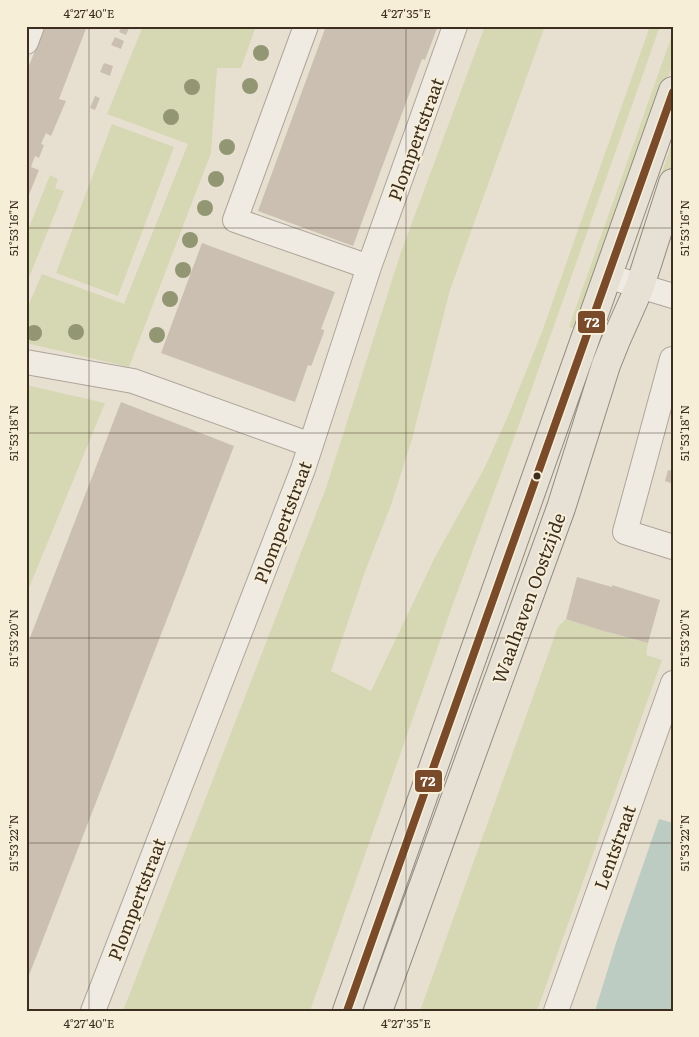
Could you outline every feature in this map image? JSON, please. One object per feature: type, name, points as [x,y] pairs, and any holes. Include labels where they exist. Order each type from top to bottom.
[{"type":"main road","name":"Waalhaven Oostzijde","points":[[347,1011],[673,91]]},
{"type":"main road","name":"Waalhaven Oostzijde","points":[[378,1011],[561,508],[614,345],[640,286],[673,183]]},
{"type":"street","points":[[26,42],[32,26]]},
{"type":"street","points":[[306,26],[235,220],[369,267]]},
{"type":"street","name":"Plompertstraat","points":[[93,1011],[300,478],[369,267],[455,26]]},
{"type":"street","points":[[607,276],[673,296]]},
{"type":"street","points":[[672,359],[625,532],[673,547]]},
{"type":"street","points":[[26,362],[133,381],[311,445]]},
{"type":"street","name":"Lentstraat","points":[[556,1011],[673,683]]},
{"type":"green space","points":[[143,26],[256,26],[241,68],[217,68],[211,153],[129,367],[26,343],[26,311],[42,274],[124,304],[188,144],[107,114]]},
{"type":"green space","points":[[485,26],[545,26],[450,290],[412,439],[391,505],[366,569],[331,671],[371,691],[435,557],[484,469],[508,416],[542,332],[650,26],[660,26],[521,419],[453,604],[310,1011],[123,1011],[326,488],[400,255]]},
{"type":"green space","points":[[673,32],[673,63],[579,330],[569,327]]},
{"type":"green space","points":[[112,124],[174,147],[118,296],[56,273]]},
{"type":"green space","points":[[673,140],[673,165],[643,252],[636,251],[639,239]]},
{"type":"green space","points":[[50,175],[58,179],[55,188],[64,191],[26,285],[26,235]]},
{"type":"green space","points":[[26,385],[105,403],[26,595]]},
{"type":"green space","points":[[566,619],[648,643],[646,655],[662,660],[537,1011],[420,1011],[558,627]]},
{"type":"shaded area","points":[[659,819],[673,823],[673,1011],[595,1011],[616,943]]},
{"type":"building","points":[[45,26],[87,26],[59,99],[66,101],[51,136],[46,133],[41,144],[44,145],[39,158],[35,156],[31,167],[39,170],[26,202],[26,73]]},
{"type":"building","points":[[122,26],[130,26],[126,35],[119,32]]},
{"type":"building","points":[[326,26],[438,26],[425,60],[422,59],[353,246],[258,211]]},
{"type":"building","points":[[115,37],[124,41],[121,49],[111,45]]},
{"type":"building","points":[[104,63],[113,66],[110,76],[100,72]]},
{"type":"building","points":[[95,96],[100,98],[95,110],[90,108]]},
{"type":"building","points":[[202,243],[335,292],[321,329],[324,332],[312,364],[311,366],[308,365],[295,402],[161,353]]},
{"type":"building","points":[[121,402],[234,446],[26,983],[26,648]]},
{"type":"building","points":[[668,470],[673,471],[673,484],[665,481]]},
{"type":"building","points":[[577,577],[612,587],[612,585],[660,600],[648,643],[566,619]]},
{"type":"transit line","name":"72","points":[[347,1011],[673,92]]}]
